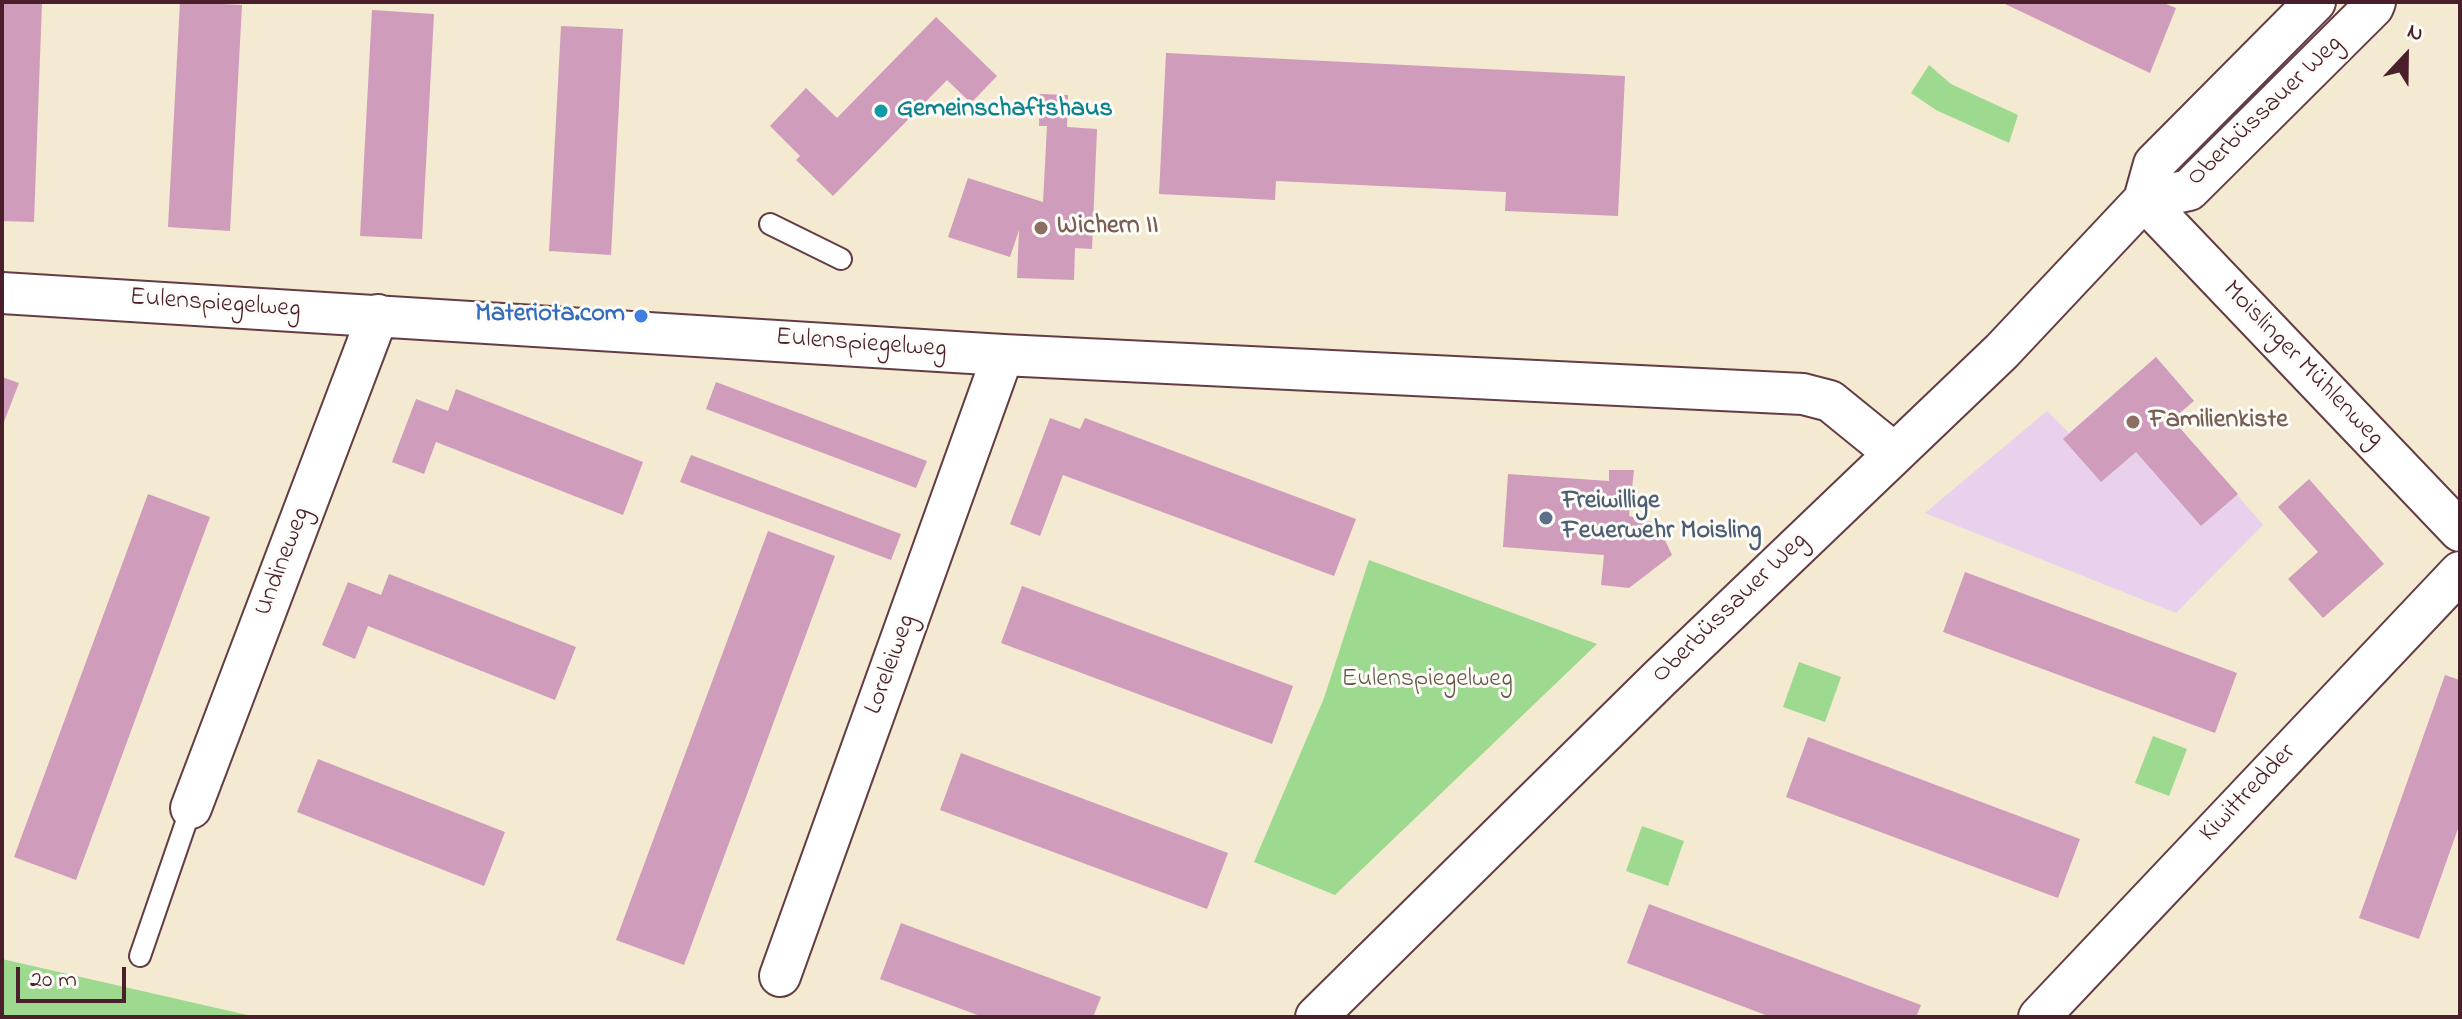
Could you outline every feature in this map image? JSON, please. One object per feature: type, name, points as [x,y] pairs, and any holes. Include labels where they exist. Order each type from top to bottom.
[{"type":"street","name":"Oberbüssauer Weg","points":[[1316,1017],[1660,678],[2002,351],[2144,200],[2154,164],[2315,2]]},
{"type":"street","name":"Oberbüssauer Weg","points":[[2144,200],[2189,190],[2375,2]]},
{"type":"street","name":"Moislinger Mühlenweg","points":[[2144,200],[2460,531]]},
{"type":"street","name":"Eulenspiegelweg","points":[[2,293],[1003,355],[1803,394],[1830,401],[1894,453]]},
{"type":"street","name":"Undineweg","points":[[191,808],[378,315]]},
{"type":"street","name":"Loreleiweg","points":[[780,976],[1003,355]]},
{"type":"street","name":"Kiwittredder","points":[[2039,1017],[2460,572]]},
{"type":"lane","points":[[770,224],[841,259]]},
{"type":"lane","points":[[140,956],[191,808]]},
{"type":"shaded area","points":[[2156,357],[2194,401],[2173,420],[2263,525],[2176,613],[1925,513],[2047,411],[2069,433]]},
{"type":"green space","points":[[1929,65],[1951,84],[2018,115],[2009,143],[1936,110],[1911,93]]},
{"type":"green space","name":"Eulenspiegelweg","points":[[1369,560],[1597,644],[1335,895],[1254,862],[1324,698]]},
{"type":"green space","points":[[1799,662],[1841,677],[1825,722],[1783,707]]},
{"type":"green space","points":[[2153,736],[2187,749],[2169,796],[2135,783]]},
{"type":"green space","points":[[1642,826],[1684,841],[1668,886],[1626,871]]},
{"type":"green space","points":[[2,959],[256,1017],[2,1017]]},
{"type":"building","points":[[2,2],[42,2],[34,222],[2,221]]},
{"type":"building","points":[[180,2],[242,5],[230,231],[168,227]]},
{"type":"building","points":[[2001,2],[2161,2],[2176,8],[2150,73]]},
{"type":"building","points":[[372,10],[434,14],[422,239],[360,236]]},
{"type":"building","name":"Gemeinschaftshaus","points":[[936,17],[997,76],[971,103],[947,80],[833,196],[796,160],[800,156],[770,126],[806,88],[837,118]]},
{"type":"building","points":[[561,26],[623,29],[611,255],[549,251]]},
{"type":"building","points":[[1166,53],[1625,76],[1618,216],[1505,211],[1506,192],[1276,181],[1275,200],[1159,194]]},
{"type":"building","points":[[1040,94],[1068,95],[1067,127],[1097,129],[1092,249],[1075,248],[1074,280],[1017,278],[1019,230],[1010,257],[948,237],[968,178],[1043,202],[1047,126],[1039,126]]},
{"type":"building","points":[[2156,357],[2194,401],[2172,419],[2238,494],[2201,526],[2136,452],[2101,482],[2063,439]]},
{"type":"building","points":[[2,377],[19,383],[2,427]]},
{"type":"building","points":[[716,382],[927,461],[916,488],[706,409]]},
{"type":"building","points":[[456,389],[643,462],[623,515],[436,442],[424,474],[392,462],[416,399],[448,411]]},
{"type":"building","points":[[1050,418],[1080,429],[1085,418],[1356,519],[1334,576],[1063,475],[1040,536],[1010,524]]},
{"type":"building","points":[[691,455],[901,534],[891,560],[680,482]]},
{"type":"building","points":[[1609,470],[1634,470],[1629,516],[1657,523],[1672,555],[1629,588],[1601,585],[1604,555],[1503,547],[1508,474],[1609,481]]},
{"type":"building","points":[[2309,479],[2384,564],[2323,618],[2288,579],[2318,552],[2278,507]]},
{"type":"building","points":[[148,494],[210,517],[76,880],[14,857]]},
{"type":"building","points":[[768,531],[835,556],[684,965],[616,940]]},
{"type":"building","points":[[1965,572],[2237,673],[2215,733],[1943,632]]},
{"type":"building","points":[[389,574],[576,647],[555,700],[368,626],[355,659],[322,645],[348,582],[381,595]]},
{"type":"building","points":[[1022,586],[1293,686],[1272,744],[1001,643]]},
{"type":"building","points":[[2445,675],[2460,680],[2460,823],[2419,939],[2359,918]]},
{"type":"building","points":[[1808,737],[2080,839],[2058,898],[1786,797]]},
{"type":"building","points":[[961,753],[1228,853],[1207,909],[940,810]]},
{"type":"building","points":[[318,759],[505,832],[484,886],[297,812]]},
{"type":"building","points":[[1649,904],[1921,1005],[1916,1017],[1771,1017],[1627,963]]},
{"type":"building","points":[[901,923],[1101,997],[1093,1017],[983,1017],[880,979]]},
{"type":"place","name":"Gemeinschaftshaus","points":[[881,111]]},
{"type":"place","name":"Wichern II","points":[[1041,228]]},
{"type":"place","name":"Materiota.com","points":[[641,316]]},
{"type":"place","name":"Familienkiste","points":[[2133,422]]},
{"type":"place","name":"Freiwillige Feuerwehr Moisling","points":[[1546,518]]}]
